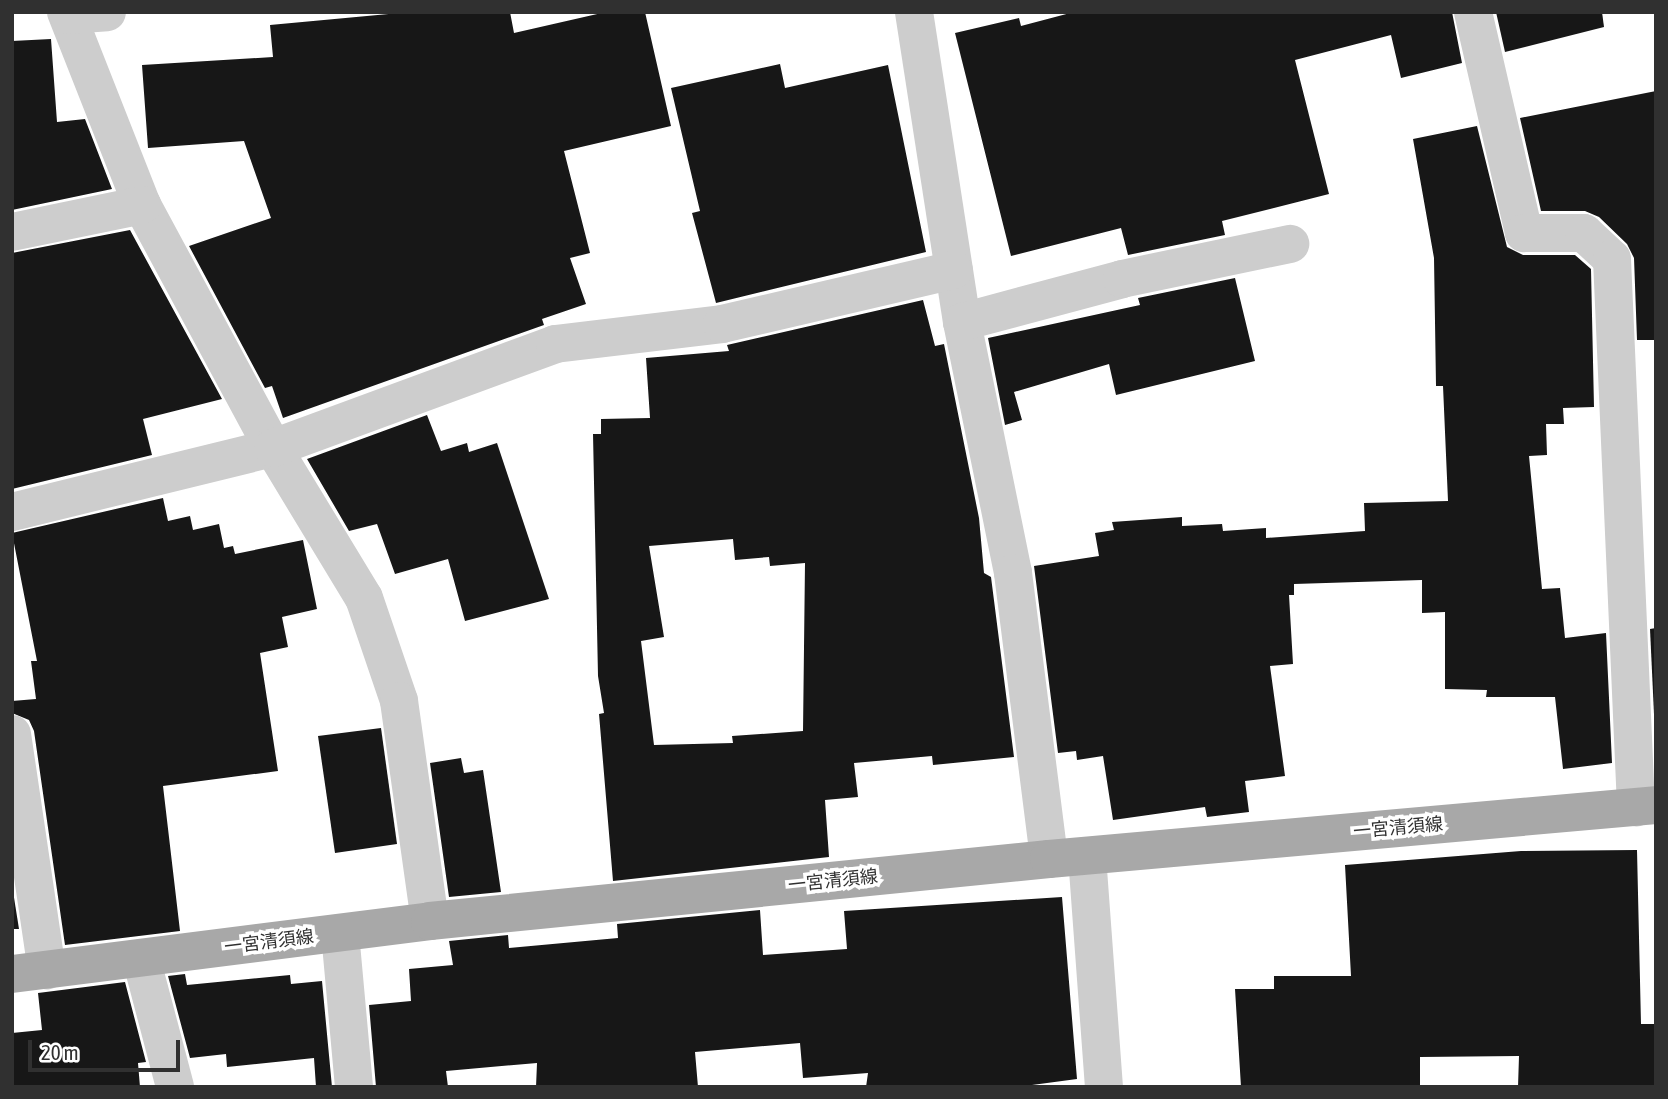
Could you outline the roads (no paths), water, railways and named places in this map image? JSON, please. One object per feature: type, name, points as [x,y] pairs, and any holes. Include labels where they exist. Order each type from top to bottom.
[{"type":"main road","name":"一宮清須線","points":[[29,972],[430,921],[1049,859],[1646,806]]},
{"type":"street","points":[[107,12],[67,14],[142,205],[273,448],[364,598],[399,701],[430,921]]},
{"type":"street","points":[[1473,12],[1524,233],[1584,233],[1612,259],[1646,806]]},
{"type":"street","points":[[919,13],[962,323],[1013,573],[1049,859]]},
{"type":"street","points":[[12,232],[142,205]]},
{"type":"street","points":[[962,323],[1122,279],[1290,244]]},
{"type":"street","points":[[12,512],[273,448],[555,344],[722,324],[954,270]]},
{"type":"street","points":[[12,734],[29,972]]},
{"type":"street","points":[[1087,856],[1104,1087]]},
{"type":"street","points":[[340,933],[354,1087]]},
{"type":"street","points":[[141,958],[175,1087]]}]
